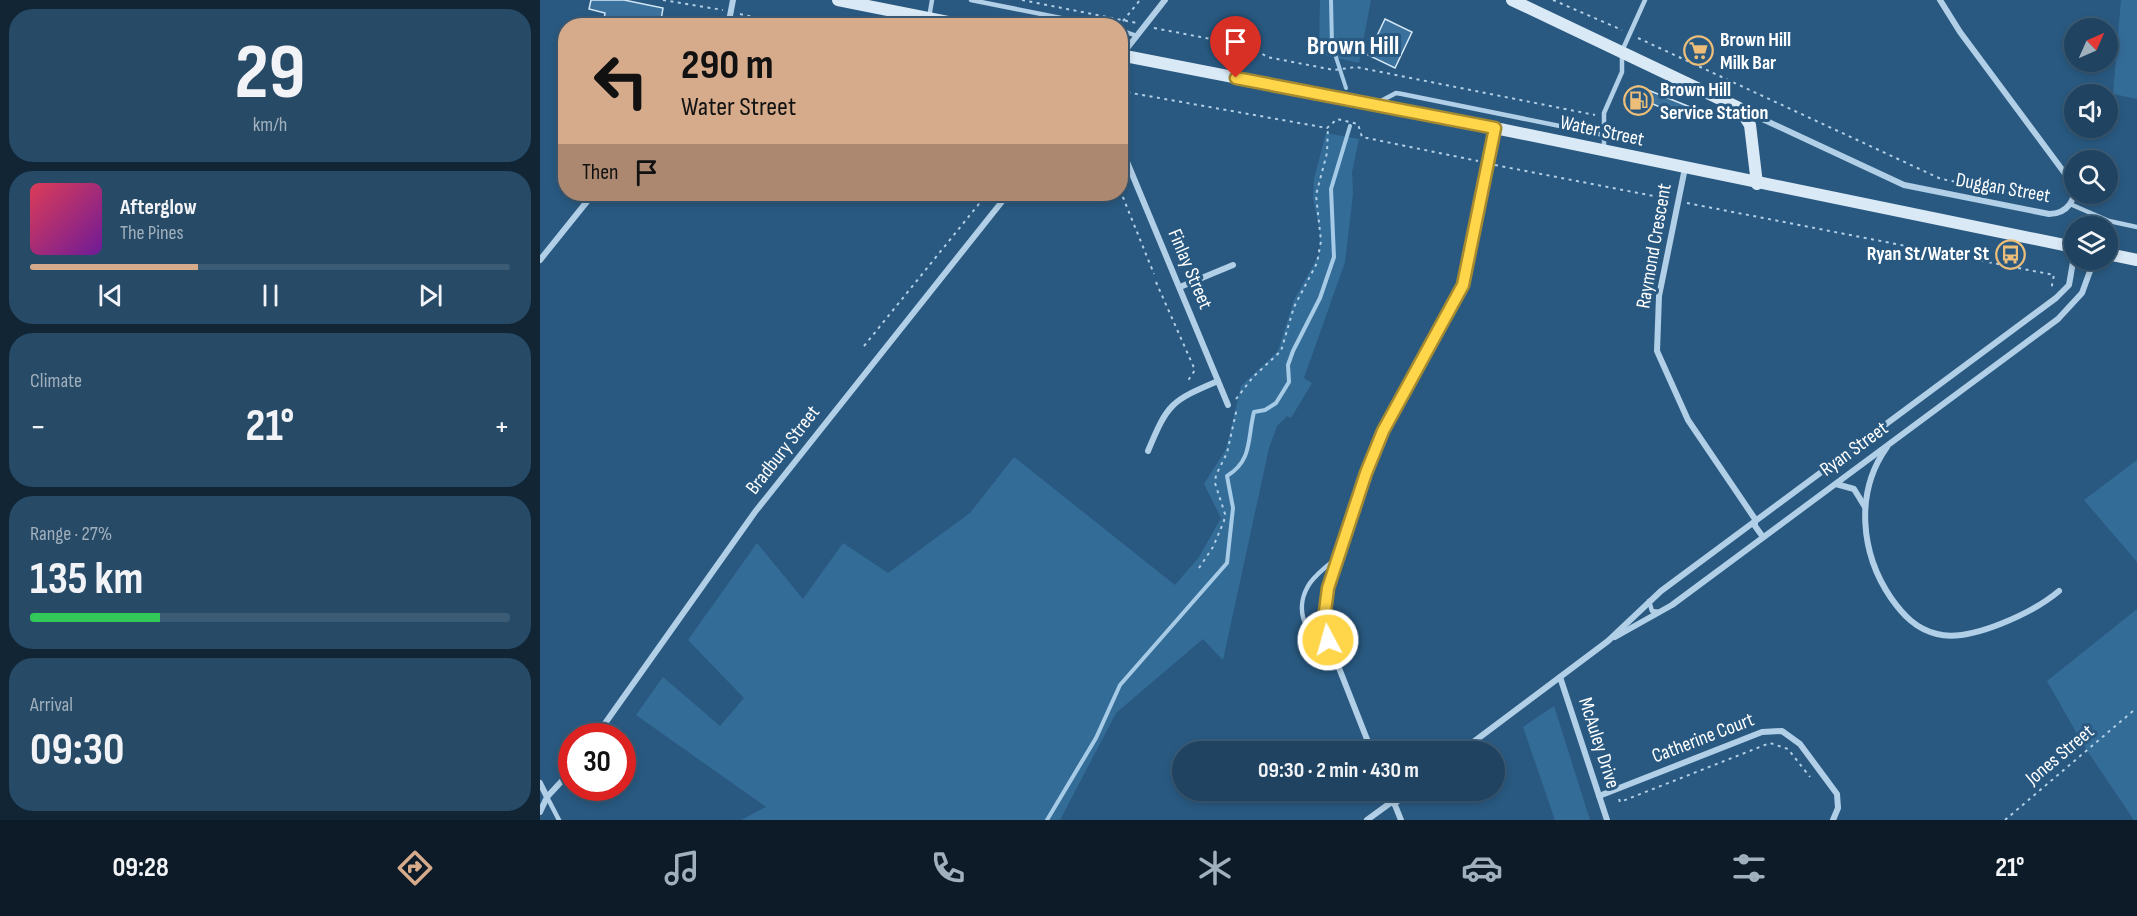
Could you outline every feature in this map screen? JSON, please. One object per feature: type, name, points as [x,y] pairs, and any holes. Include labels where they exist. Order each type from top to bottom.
[{"type":"main road","points":[[838,0],[860,2],[929,18]]},
{"type":"main road","points":[[1512,0],[1735,105],[1744,112],[1750,125],[1757,184]]},
{"type":"main road","name":"Water Street","points":[[1128,57],[1495,128],[1757,184],[2064,245]]},
{"type":"main road","points":[[2118,256],[2137,260]]},
{"type":"street","points":[[730,18],[734,0]]},
{"type":"street","points":[[1128,47],[1165,0]]},
{"type":"street","name":"Duggan Street","points":[[1940,0],[1960,32],[2064,172]]},
{"type":"street","name":"Duggan Street","points":[[1735,105],[1912,188],[2049,214],[2060,213],[2070,204]]},
{"type":"street","points":[[1368,741],[1328,640],[1325,606],[1338,557],[1377,446],[1463,285],[1495,128]]},
{"type":"street","name":"Finlay Street","points":[[1128,164],[1228,405]]},
{"type":"street","name":"Raymond Crescent","points":[[1685,168],[1659,296],[1657,351],[1688,420],[1755,519],[1755,526],[1763,537]]},
{"type":"street","points":[[540,260],[587,201]]},
{"type":"street","name":"Bradbury Street","points":[[605,723],[755,512],[1002,201]]},
{"type":"street","points":[[1180,287],[1233,265]]},
{"type":"street","name":"Ryan Street","points":[[1608,641],[1650,599],[1755,519],[2048,305],[2068,286],[2071,270]]},
{"type":"street","name":"Ryan Street","points":[[1475,741],[1608,641],[1662,611],[2067,313],[2082,293],[2090,270]]},
{"type":"street","points":[[1148,451],[1168,407],[1194,391],[1218,381]]},
{"type":"street","points":[[1865,510],[1877,465],[1893,441]]},
{"type":"street","points":[[1834,484],[1843,484],[1854,489],[1862,498],[1868,548],[1881,582],[1906,617],[1932,633],[1944,636],[1963,634],[2019,617],[2034,610],[2059,591]]},
{"type":"street","name":"McAuley Drive","points":[[1560,677],[1607,820]]},
{"type":"street","name":"Catherine Court","points":[[1599,796],[1762,732],[1778,730],[1797,740],[1835,791],[1838,808],[1833,820]]},
{"type":"street","points":[[540,783],[547,796]]},
{"type":"street","points":[[540,812],[547,796],[558,785]]},
{"type":"street","points":[[1367,820],[1394,802],[1401,820]]},
{"type":"lane","points":[[929,18],[932,0]]},
{"type":"lane","points":[[971,0],[1061,18]]},
{"type":"lane","points":[[1604,151],[1604,117],[1622,72],[1622,51],[1645,0]]},
{"type":"lane","points":[[1128,32],[1137,36]]},
{"type":"lane","points":[[1373,105],[1398,93],[1604,135]]},
{"type":"lane","points":[[2070,204],[2109,221],[2137,226]]},
{"type":"lane","points":[[1328,640],[1315,636],[1307,630],[1303,620],[1303,603],[1311,582],[1338,557]]},
{"type":"lane","points":[[1650,599],[1649,604],[1652,611],[1662,611]]},
{"type":"lane","points":[[547,796],[559,820]]},
{"type":"path","points":[[663,0],[758,18]]},
{"type":"path","points":[[1022,0],[1114,18]]},
{"type":"path","points":[[1126,18],[1140,0]]},
{"type":"path","points":[[1553,0],[1941,178],[2002,190]]},
{"type":"path","points":[[1128,21],[1252,47],[1267,57],[1334,70],[1346,67],[1604,117]]},
{"type":"path","points":[[1128,92],[1328,127]]},
{"type":"path","points":[[1228,405],[1235,402],[1239,394],[1281,351],[1294,307],[1317,263],[1321,242],[1316,195],[1327,153],[1328,127],[1337,119],[1358,124],[1362,137],[1488,164],[2054,275],[2048,305]]},
{"type":"path","points":[[864,346],[981,201]]},
{"type":"path","points":[[1124,201],[1154,274]]},
{"type":"path","points":[[1156,282],[1195,370],[1189,379],[1194,391]]},
{"type":"path","points":[[1199,568],[1213,547],[1224,521],[1225,514],[1215,483],[1227,453],[1239,394]]},
{"type":"path","name":"Jones Street","points":[[2005,820],[2133,711]]},
{"type":"path","points":[[1615,790],[1620,802],[1770,743],[1788,749],[1810,777]]},
{"type":"shaded area","points":[[1320,0],[1371,0],[1359,63],[1319,54]]},
{"type":"shaded area","points":[[2121,0],[2137,0],[2137,99],[2118,95],[2118,84],[2114,84],[2115,72],[2118,72]]},
{"type":"shaded area","points":[[1326,133],[1359,139],[1352,172],[1353,194],[1345,262],[1304,378],[1312,383],[1291,418],[1287,416],[1277,426],[1269,448],[1223,660],[1203,639],[1116,713],[1060,820],[741,820],[766,807],[636,715],[663,677],[720,726],[744,698],[688,640],[757,543],[803,599],[843,543],[888,573],[970,513],[1014,457],[1175,585],[1199,557],[1221,518],[1204,484],[1226,449],[1241,386],[1278,351],[1294,300],[1320,253],[1320,232],[1313,198],[1314,179]]},
{"type":"shaded area","points":[[2137,460],[2137,562],[2084,500]]},
{"type":"shaded area","points":[[2137,609],[2137,820],[2134,820],[2084,746],[2047,681]]},
{"type":"shaded area","points":[[1554,706],[1590,820],[1555,820],[1523,727]]},
{"type":"building","points":[[591,0],[624,0],[663,8],[661,18],[604,18],[605,13],[589,9]]},
{"type":"building","points":[[1385,19],[1412,32],[1395,68],[1368,55]]},
{"type":"building","points":[[1638,86],[1695,109],[1690,120],[1646,101],[1643,109],[1630,104]]},
{"type":"waterway","points":[[1331,0],[1332,45],[1346,88]]},
{"type":"waterway","points":[[1047,820],[1096,738],[1120,685],[1227,563],[1233,508],[1227,476],[1235,470],[1245,456],[1254,412],[1265,410],[1276,403],[1289,382],[1288,365],[1293,351],[1320,298],[1334,257],[1331,189],[1350,126]]},
{"type":"place","name":"Brown Hill Milk Bar","points":[[1699,51]]},
{"type":"place","name":"Brown Hill Service Station","points":[[1639,101]]},
{"type":"place","name":"Ryan St/Water St","points":[[2010,254]]},
{"type":"district","name":"Brown Hill","points":[[1353,46]]},
{"type":"route","points":[[1236,78],[1495,128],[1463,285],[1383,431],[1366,473],[1328,588],[1324,619],[1328,640]]}]
